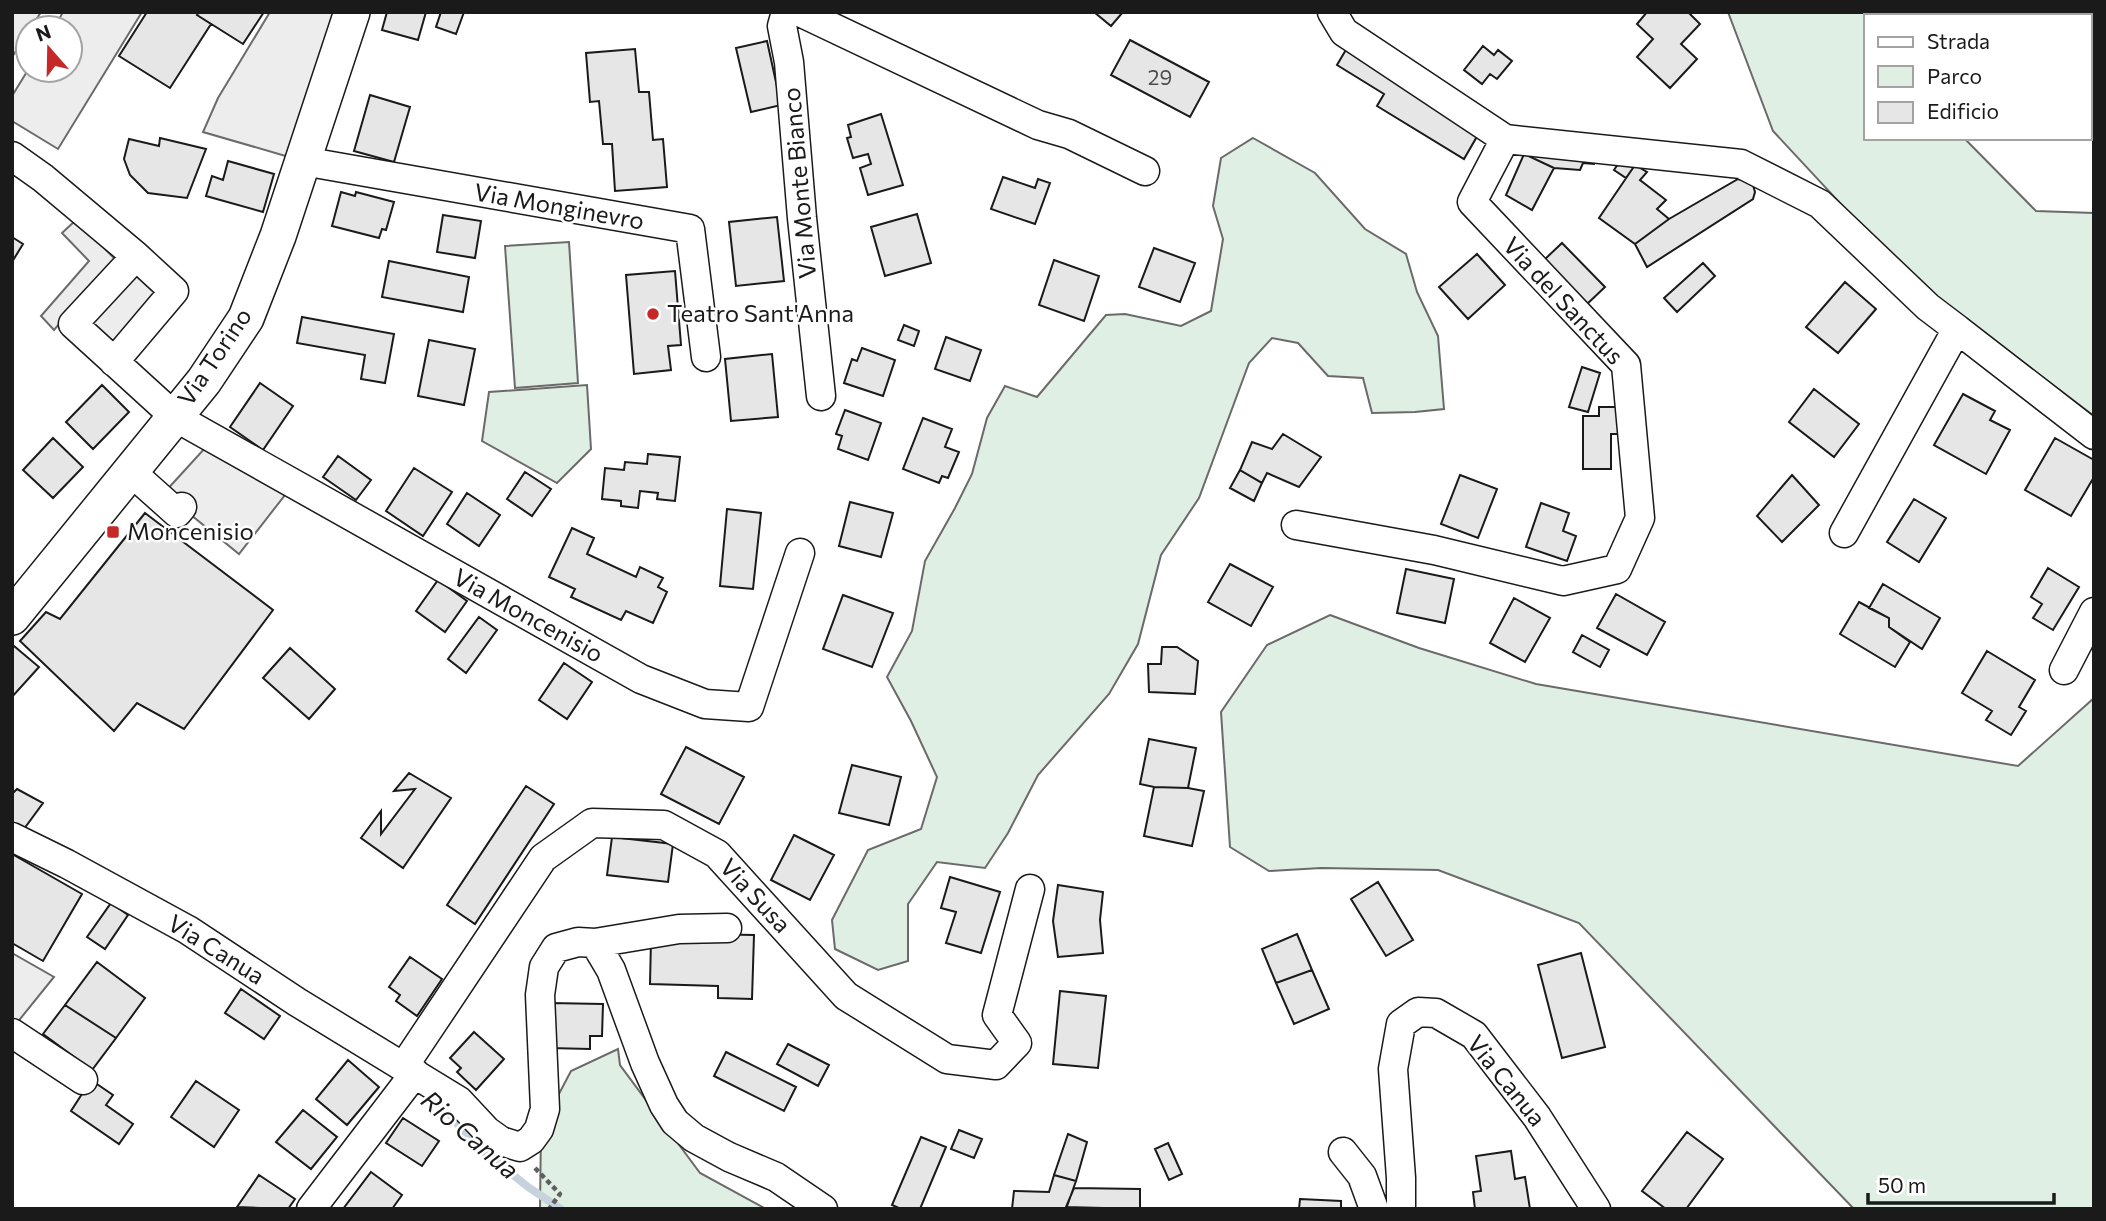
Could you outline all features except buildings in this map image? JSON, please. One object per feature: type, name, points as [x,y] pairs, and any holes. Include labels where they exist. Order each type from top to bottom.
[{"type":"main road","name":"Via Torino","points":[[12,617],[204,381],[246,317],[278,236],[352,12]]},
{"type":"street","name":"Via Monte Bianco","points":[[786,12],[782,26],[789,62],[821,396]]},
{"type":"street","points":[[800,12],[1038,125],[1069,134],[1145,171]]},
{"type":"street","points":[[1332,12],[1344,32],[1505,139],[1741,164],[1820,204],[1928,307],[2094,435]]},
{"type":"street","name":"Via del Sanctus","points":[[1296,525],[1434,550],[1563,581],[1617,569],[1640,518],[1626,365],[1472,202],[1505,139]]},
{"type":"street","points":[[12,156],[43,178],[174,291],[114,362]]},
{"type":"street","name":"Via Monginevro","points":[[303,161],[690,229],[706,357]]},
{"type":"street","points":[[100,277],[104,280],[133,253]]},
{"type":"street","points":[[133,253],[73,324],[175,417]]},
{"type":"street","points":[[1844,533],[1957,328]]},
{"type":"street","name":"Via Moncenisio","points":[[175,417],[640,679],[705,704],[750,707],[800,553]]},
{"type":"street","points":[[130,471],[177,513],[182,507]]},
{"type":"street","points":[[2064,670],[2094,612]]},
{"type":"street","name":"Via Susa","points":[[409,1069],[543,858],[592,823],[664,825],[717,854],[846,996],[947,1059],[996,1065],[1017,1043],[997,1014],[1030,888]]},
{"type":"street","name":"Via Canua","points":[[12,837],[188,930],[298,1002],[459,1101],[501,1141],[520,1147]]},
{"type":"street","points":[[520,1147],[531,1140],[539,1129],[545,1108],[540,995],[544,967],[556,948],[578,942],[594,943],[679,929],[727,928]]},
{"type":"street","points":[[594,943],[611,970],[645,1063],[664,1105],[675,1122],[694,1138],[729,1157],[776,1177],[823,1209]]},
{"type":"street","name":"Via Canua","points":[[1401,1209],[1393,1069],[1401,1024],[1418,1012],[1436,1013],[1474,1035],[1537,1116],[1596,1209]]},
{"type":"street","points":[[12,1033],[83,1080]]},
{"type":"street","points":[[312,1209],[409,1069]]},
{"type":"street","points":[[1343,1152],[1362,1176],[1374,1209]]},
{"type":"path","points":[[520,1147],[531,1164],[559,1194],[549,1209]]},
{"type":"green space","points":[[1728,12],[1866,12],[1868,14],[1864,14],[1864,140],[1966,140],[2036,211],[2094,213],[2094,416],[1905,273],[1773,131]]},
{"type":"green space","points":[[1253,138],[1315,173],[1365,229],[1406,254],[1417,292],[1438,336],[1444,409],[1372,413],[1363,378],[1328,376],[1298,343],[1272,338],[1249,363],[1199,498],[1161,555],[1138,644],[1109,694],[1038,775],[1008,833],[985,868],[937,862],[908,904],[908,961],[878,970],[835,949],[832,920],[868,850],[921,829],[937,777],[887,677],[912,631],[925,561],[972,474],[987,418],[1005,386],[1037,397],[1106,315],[1125,314],[1181,326],[1211,311],[1223,239],[1213,206],[1221,158]]},
{"type":"green space","points":[[569,242],[578,383],[515,388],[505,246]]},
{"type":"green space","points":[[587,385],[591,449],[557,483],[482,441],[489,392]]},
{"type":"green space","points":[[1330,615],[1419,648],[1536,684],[2018,766],[2094,698],[2094,1209],[1854,1209],[1579,923],[1438,870],[1321,868],[1269,871],[1230,847],[1221,712],[1267,645]]},
{"type":"green space","points":[[618,1049],[620,1065],[700,1173],[766,1209],[540,1209],[541,1128],[571,1071]]},
{"type":"shaded area","points":[[12,12],[41,12],[14,14],[12,57]]},
{"type":"shaded area","points":[[142,12],[58,149],[12,121],[12,96],[19,84],[84,84],[84,14],[62,14]]},
{"type":"shaded area","points":[[270,12],[334,12],[289,157],[203,132],[218,98]]},
{"type":"shaded area","points":[[76,220],[115,259],[54,330],[41,316],[89,261],[62,233]]},
{"type":"shaded area","points":[[136,256],[174,291],[114,362],[73,325]]},
{"type":"shaded area","points":[[205,448],[285,495],[239,554],[164,493]]},
{"type":"shaded area","points":[[12,953],[54,977],[16,1024],[12,1021]]},
{"type":"waterway","name":"Rio Canua","points":[[441,1103],[472,1142],[528,1187],[561,1209]]},
{"type":"place","name":"Teatro Sant'Anna","points":[[653,314]]},
{"type":"place","name":"Moncenisio","points":[[113,532]]}]
